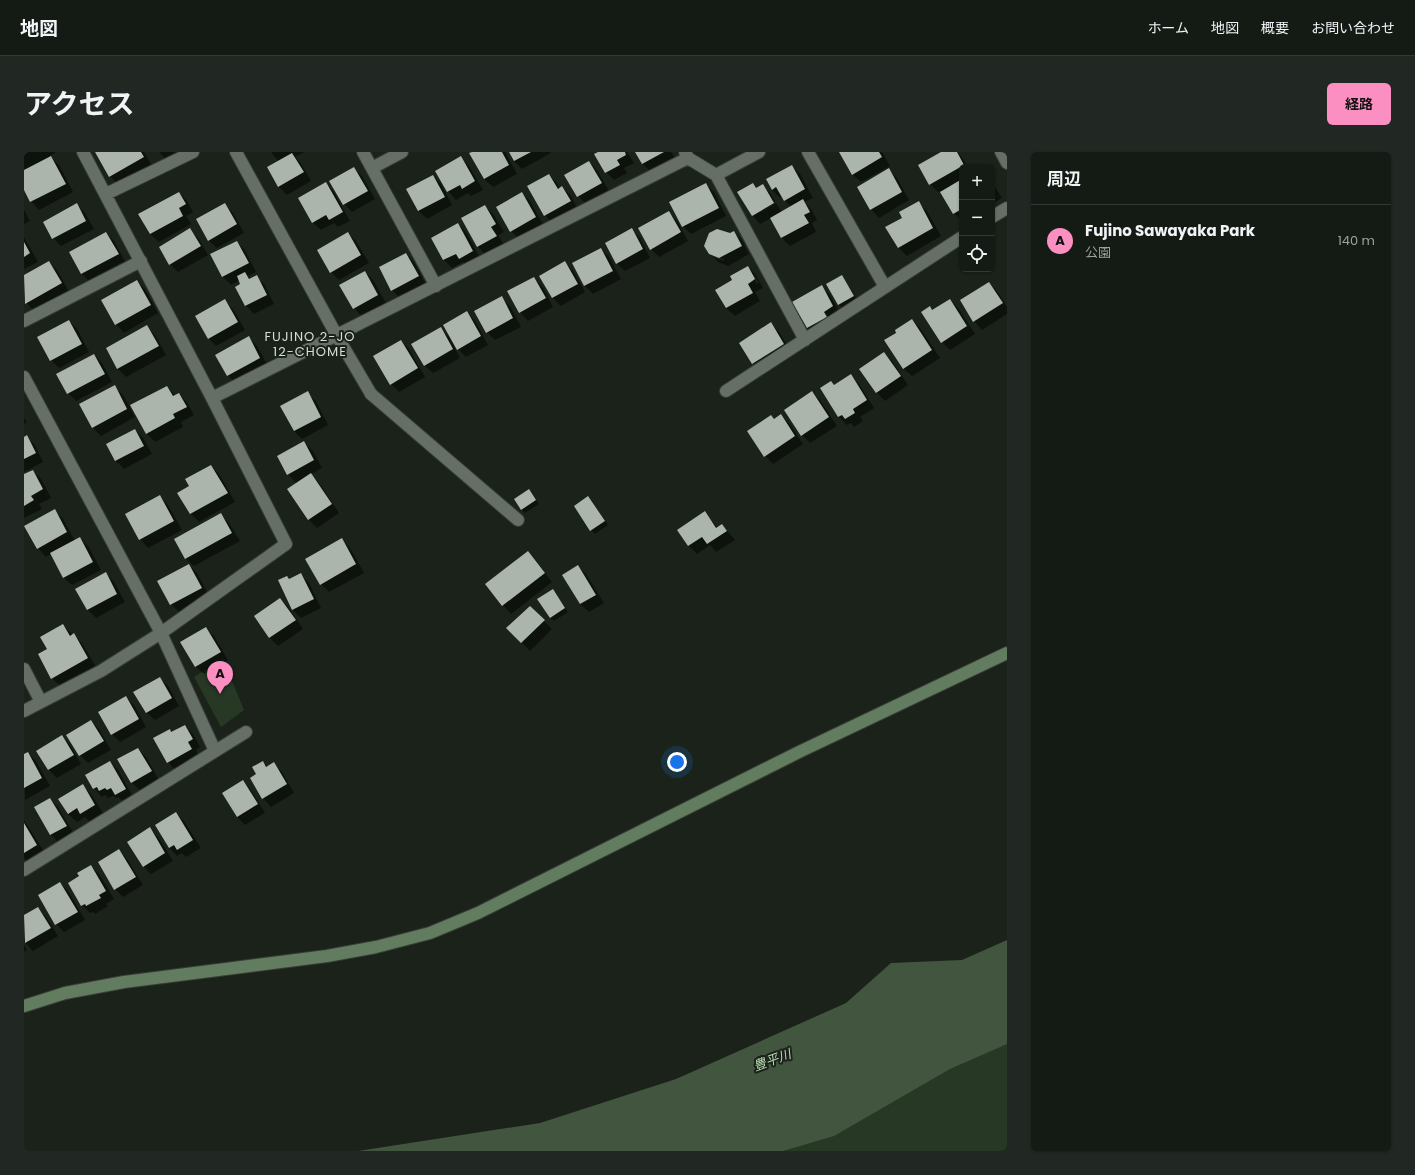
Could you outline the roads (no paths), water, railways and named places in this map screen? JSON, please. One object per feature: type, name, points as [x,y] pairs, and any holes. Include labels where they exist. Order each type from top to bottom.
[{"type":"street","points":[[24,710],[101,671],[161,633],[286,544],[84,152]]},
{"type":"street","points":[[106,194],[193,152]]},
{"type":"street","points":[[236,152],[337,336],[371,394],[518,520]]},
{"type":"street","points":[[363,152],[436,286]]},
{"type":"street","points":[[372,168],[402,152]]},
{"type":"street","points":[[716,175],[759,152]]},
{"type":"street","points":[[808,152],[885,287]]},
{"type":"street","points":[[1001,152],[1007,163]]},
{"type":"street","points":[[212,398],[436,286],[687,155],[716,175],[805,340]]},
{"type":"street","points":[[995,215],[1007,208]]},
{"type":"street","points":[[726,391],[959,239]]},
{"type":"street","points":[[24,321],[140,261]]},
{"type":"street","points":[[24,377],[161,633],[215,751]]},
{"type":"street","points":[[24,1006],[65,993],[124,982],[327,956],[376,947],[430,933],[478,913],[799,752],[1007,652]]},
{"type":"street","points":[[24,669],[42,702]]},
{"type":"street","points":[[24,870],[246,732]]},
{"type":"water","name":"豊平川","points":[[1007,940],[1007,1044],[950,1069],[834,1136],[783,1151],[358,1151],[540,1123],[676,1079],[846,1003],[891,963],[962,960]]},
{"type":"place","name":"Fujino Sawayaka Park","points":[[220,694]]},
{"type":"district","name":"FUJINO 2-JO 12-CHOME","points":[[310,344]]}]
